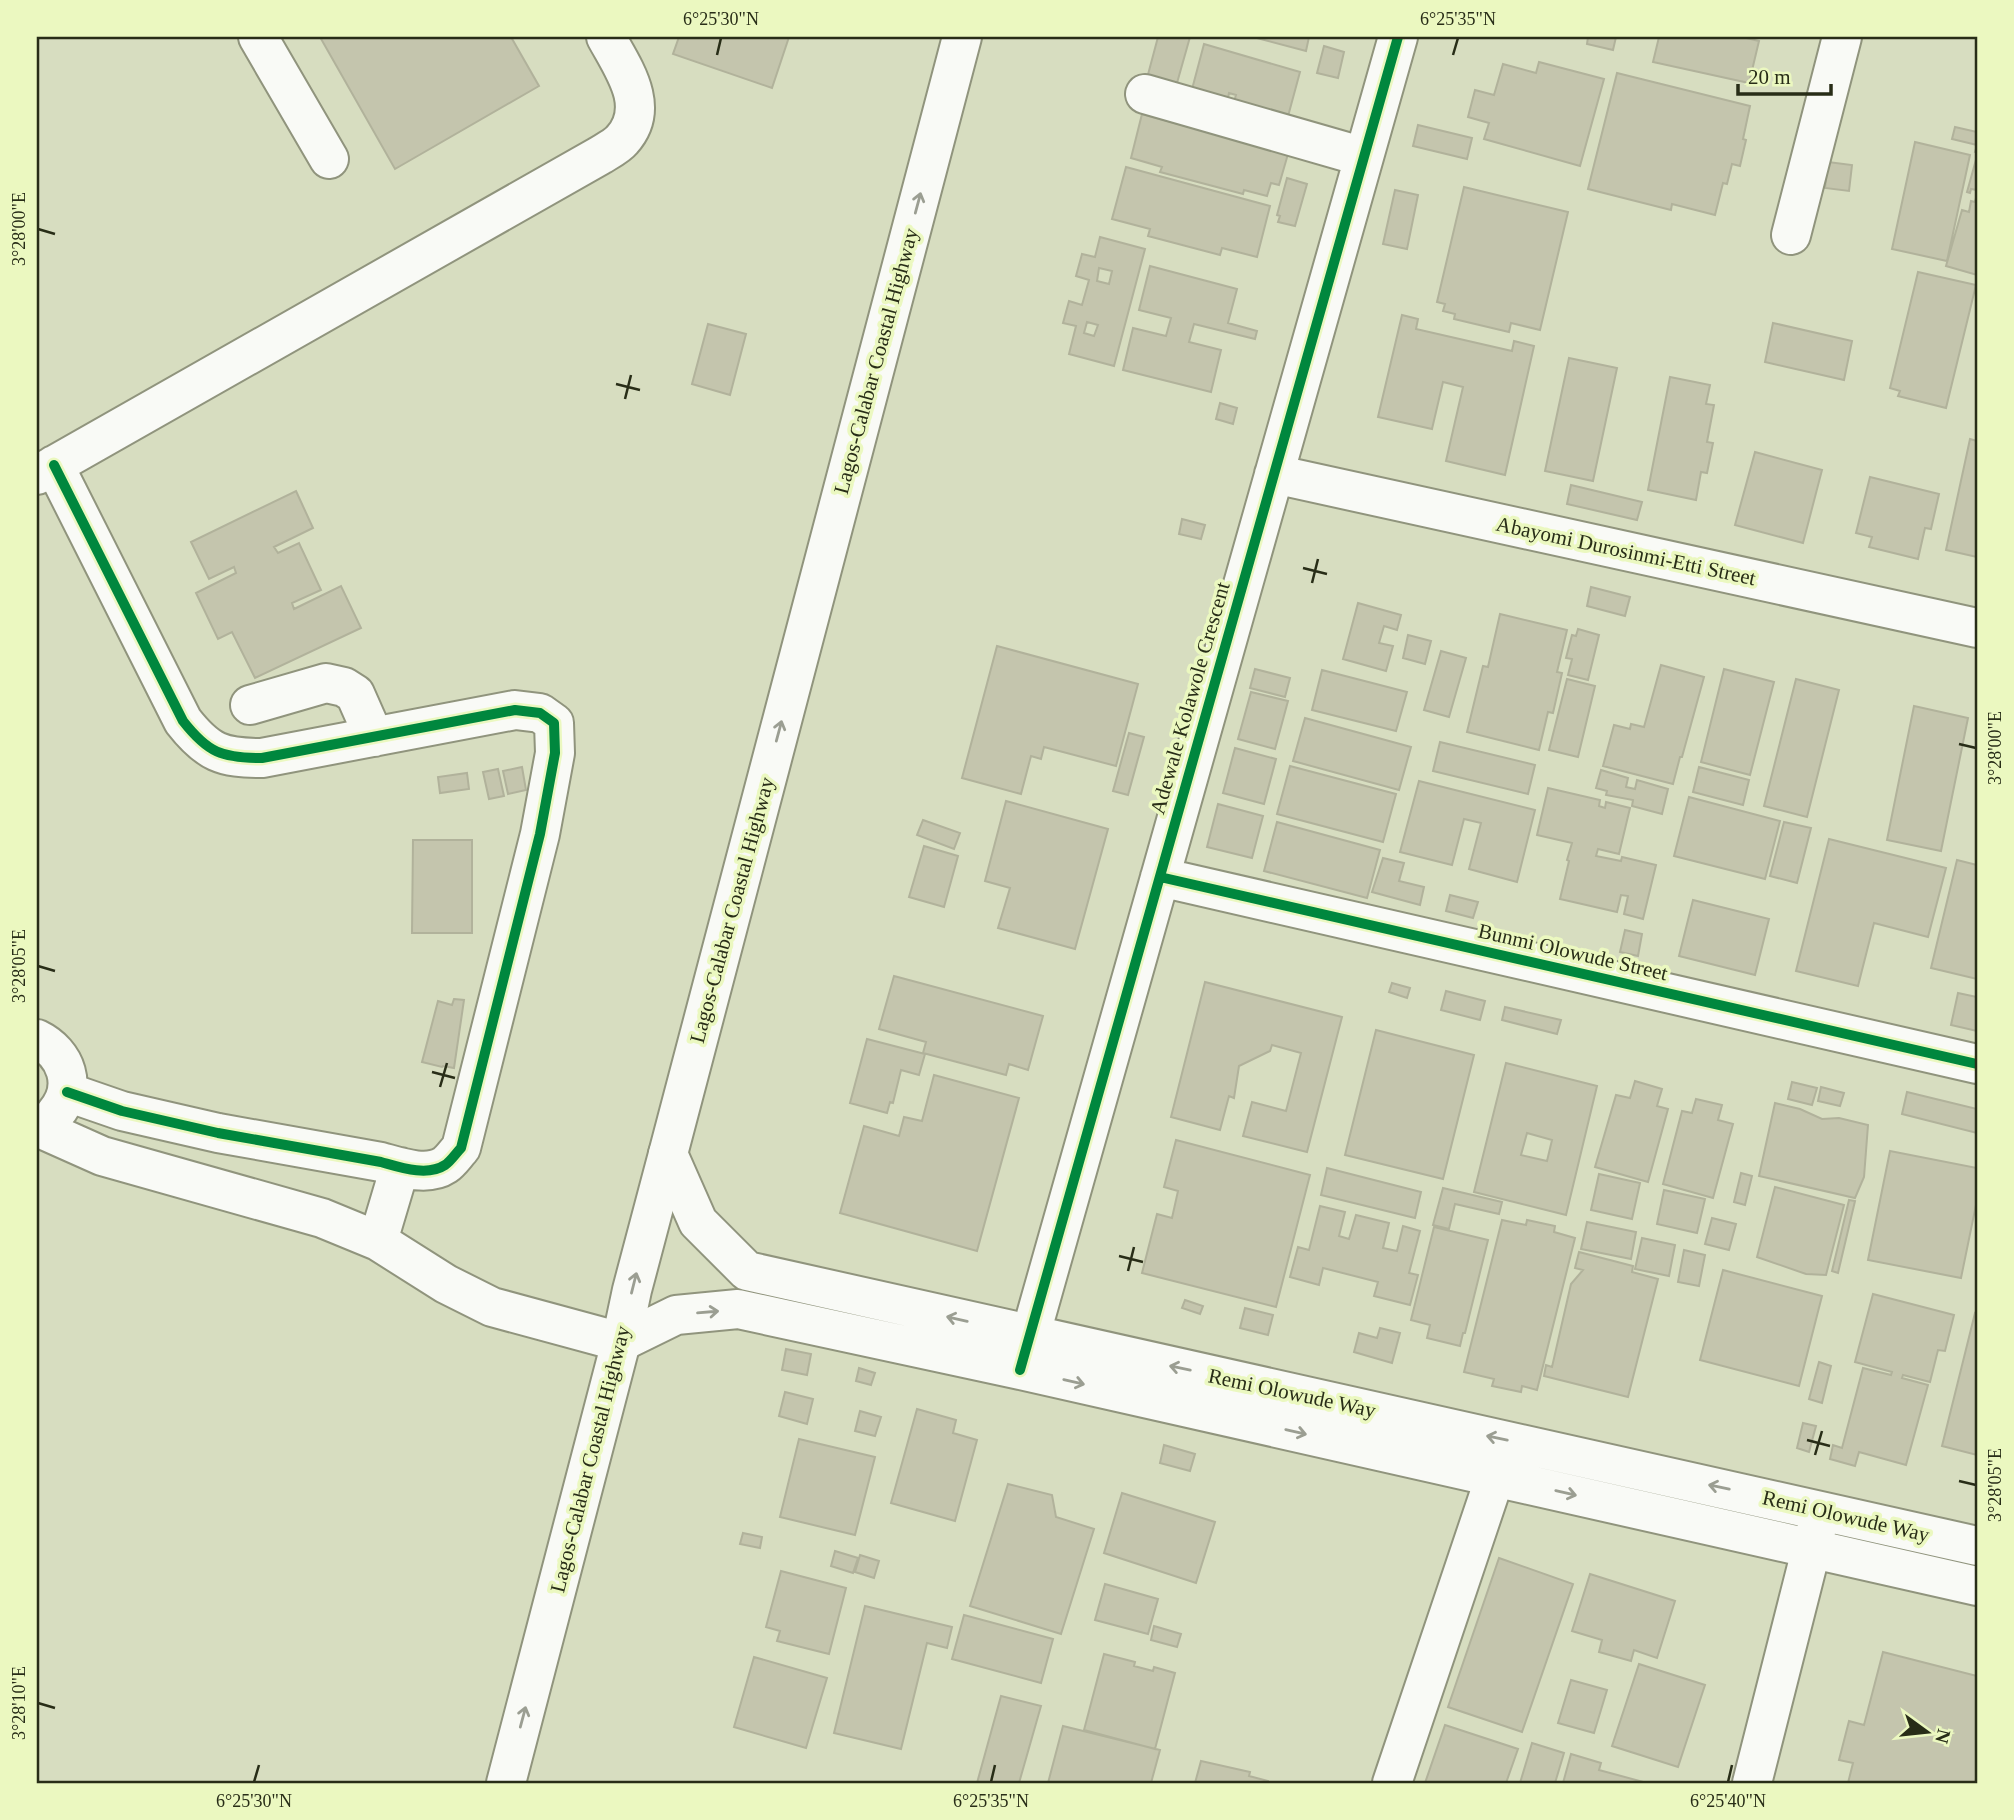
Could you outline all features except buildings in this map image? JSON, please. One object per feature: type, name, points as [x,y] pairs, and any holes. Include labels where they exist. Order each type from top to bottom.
[{"type":"main road","points":[[258,37],[329,159]]},
{"type":"main road","points":[[67,1092],[122,1111],[218,1133],[425,1171],[444,1166],[461,1148],[540,834],[555,753],[554,723],[540,713],[514,710],[262,758],[239,758],[217,753],[197,739],[183,721],[46,470],[599,156],[622,140],[632,125],[636,108],[633,88],[606,37]]},
{"type":"main road","name":"Lagos-Calabar Coastal Highway","points":[[506,1783],[621,1342],[632,1290],[962,37]]},
{"type":"main road","name":"Adewale Kolawole Crescent","points":[[1025,1352],[1398,37]]},
{"type":"main road","points":[[1791,235],[1842,37]]},
{"type":"main road","points":[[1144,94],[1364,157]]},
{"type":"main road","name":"Abayomi Durosinmi-Etti Street","points":[[1274,474],[1977,628]]},
{"type":"main road","points":[[250,705],[326,683],[344,687],[355,694],[374,737]]},
{"type":"main road","name":"Bunmi Olowude Street","points":[[1160,877],[1977,1063]]},
{"type":"main road","points":[[37,1127],[50,1119],[61,1107],[67,1092],[67,1077],[62,1061],[42,1037]]},
{"type":"main road","points":[[37,1127],[102,1156],[322,1218],[378,1241],[446,1284],[492,1307],[621,1342]]},
{"type":"main road","name":"Remi Olowude Way","points":[[668,1154],[698,1222],[747,1271],[1025,1352],[1494,1476],[1977,1586]]},
{"type":"main road","points":[[378,1241],[400,1167]]},
{"type":"main road","name":"Remi Olowude Way","points":[[621,1342],[676,1315],[738,1309],[1025,1352],[1821,1510],[1977,1546]]},
{"type":"main road","points":[[1392,1783],[1494,1476]]},
{"type":"main road","points":[[1752,1783],[1821,1510]]},
{"type":"cycle path","points":[[1020,1370],[1398,37]]},
{"type":"cycle path","points":[[54,465],[183,721],[208,747],[226,755],[262,758],[515,710],[540,713],[554,723],[555,753],[540,834],[461,1148],[445,1165],[438,1169],[413,1170],[218,1133],[122,1111],[67,1092]]},
{"type":"cycle path","points":[[1160,877],[1977,1064]]}]
